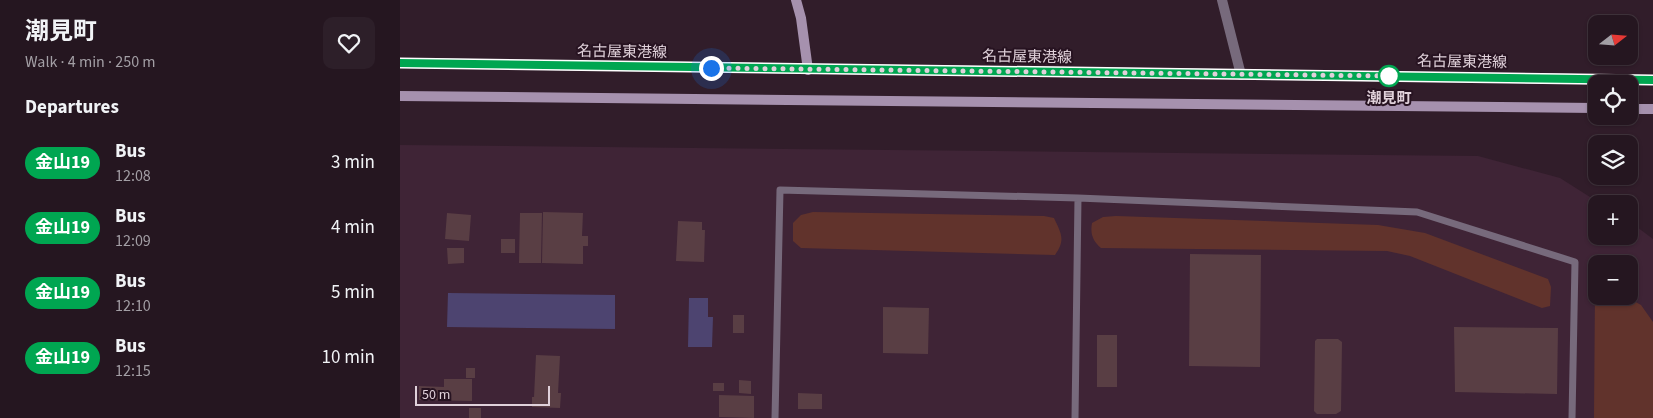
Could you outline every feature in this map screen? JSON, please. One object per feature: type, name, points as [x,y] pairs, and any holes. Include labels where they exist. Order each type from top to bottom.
[{"type":"main road","points":[[796,0],[801,18],[808,70]]},
{"type":"main road","name":"名古屋東港線","points":[[400,63],[1653,80]]},
{"type":"main road","points":[[400,96],[1588,108]]},
{"type":"main road","points":[[1638,109],[1653,109]]},
{"type":"street","points":[[1222,0],[1241,75]]},
{"type":"lane","points":[[775,418],[780,190],[1078,198],[1417,212],[1575,262],[1572,418]]},
{"type":"lane","points":[[1075,418],[1078,198]]},
{"type":"shaded area","points":[[400,145],[1478,156],[1560,178],[1588,196],[1588,245],[1638,245],[1638,228],[1653,239],[1653,418],[400,418]]},
{"type":"shaded area","points":[[813,212],[1044,216],[1054,218],[1060,232],[1061,241],[1055,255],[801,248],[793,241],[793,223],[801,215]]},
{"type":"shaded area","points":[[1103,217],[1378,225],[1425,233],[1548,279],[1551,287],[1550,306],[1542,308],[1410,256],[1387,251],[1101,248],[1093,237],[1091,231],[1092,223]]},
{"type":"shaded area","points":[[448,293],[615,295],[615,329],[447,327]]},
{"type":"shaded area","points":[[689,298],[708,298],[708,317],[713,317],[712,347],[688,347]]},
{"type":"shaded area","points":[[1638,303],[1653,322],[1653,418],[1594,418],[1595,305],[1638,305]]},
{"type":"building","points":[[543,212],[583,213],[582,236],[588,236],[588,246],[583,246],[583,264],[542,263]]},
{"type":"building","points":[[447,213],[471,215],[469,241],[445,239]]},
{"type":"building","points":[[520,213],[542,213],[541,263],[519,263]]},
{"type":"building","points":[[678,221],[702,222],[702,230],[705,230],[704,262],[676,261]]},
{"type":"building","points":[[501,239],[515,239],[515,253],[501,253]]},
{"type":"building","points":[[447,248],[464,248],[464,263],[448,264]]},
{"type":"building","points":[[1190,254],[1261,255],[1260,367],[1189,366]]},
{"type":"building","points":[[883,307],[929,308],[928,354],[883,353]]},
{"type":"building","points":[[733,315],[744,315],[744,333],[733,333]]},
{"type":"building","points":[[1454,327],[1558,328],[1557,394],[1455,392]]},
{"type":"building","points":[[1097,335],[1117,335],[1117,387],[1097,387]]},
{"type":"building","points":[[1317,339],[1338,339],[1342,342],[1341,411],[1336,414],[1317,414],[1314,411],[1315,341]]},
{"type":"building","points":[[536,355],[560,356],[558,393],[561,393],[560,408],[532,407]]},
{"type":"building","points":[[466,368],[475,368],[475,378],[466,378]]},
{"type":"building","points":[[444,379],[472,379],[472,401],[419,400],[419,386],[444,387]]},
{"type":"building","points":[[739,380],[751,381],[751,394],[739,393]]},
{"type":"building","points":[[713,383],[724,383],[724,391],[713,391]]},
{"type":"building","points":[[798,393],[822,394],[822,409],[798,409]]},
{"type":"building","points":[[719,395],[754,396],[754,418],[719,417]]},
{"type":"building","points":[[469,408],[481,408],[481,418],[469,418]]},
{"type":"bus line","name":"金山19","points":[[400,63],[1653,80]]},
{"type":"place","name":"潮見町","points":[[1389,76]]},
{"type":"route","points":[[711,68],[1393,76],[1389,76]]}]
